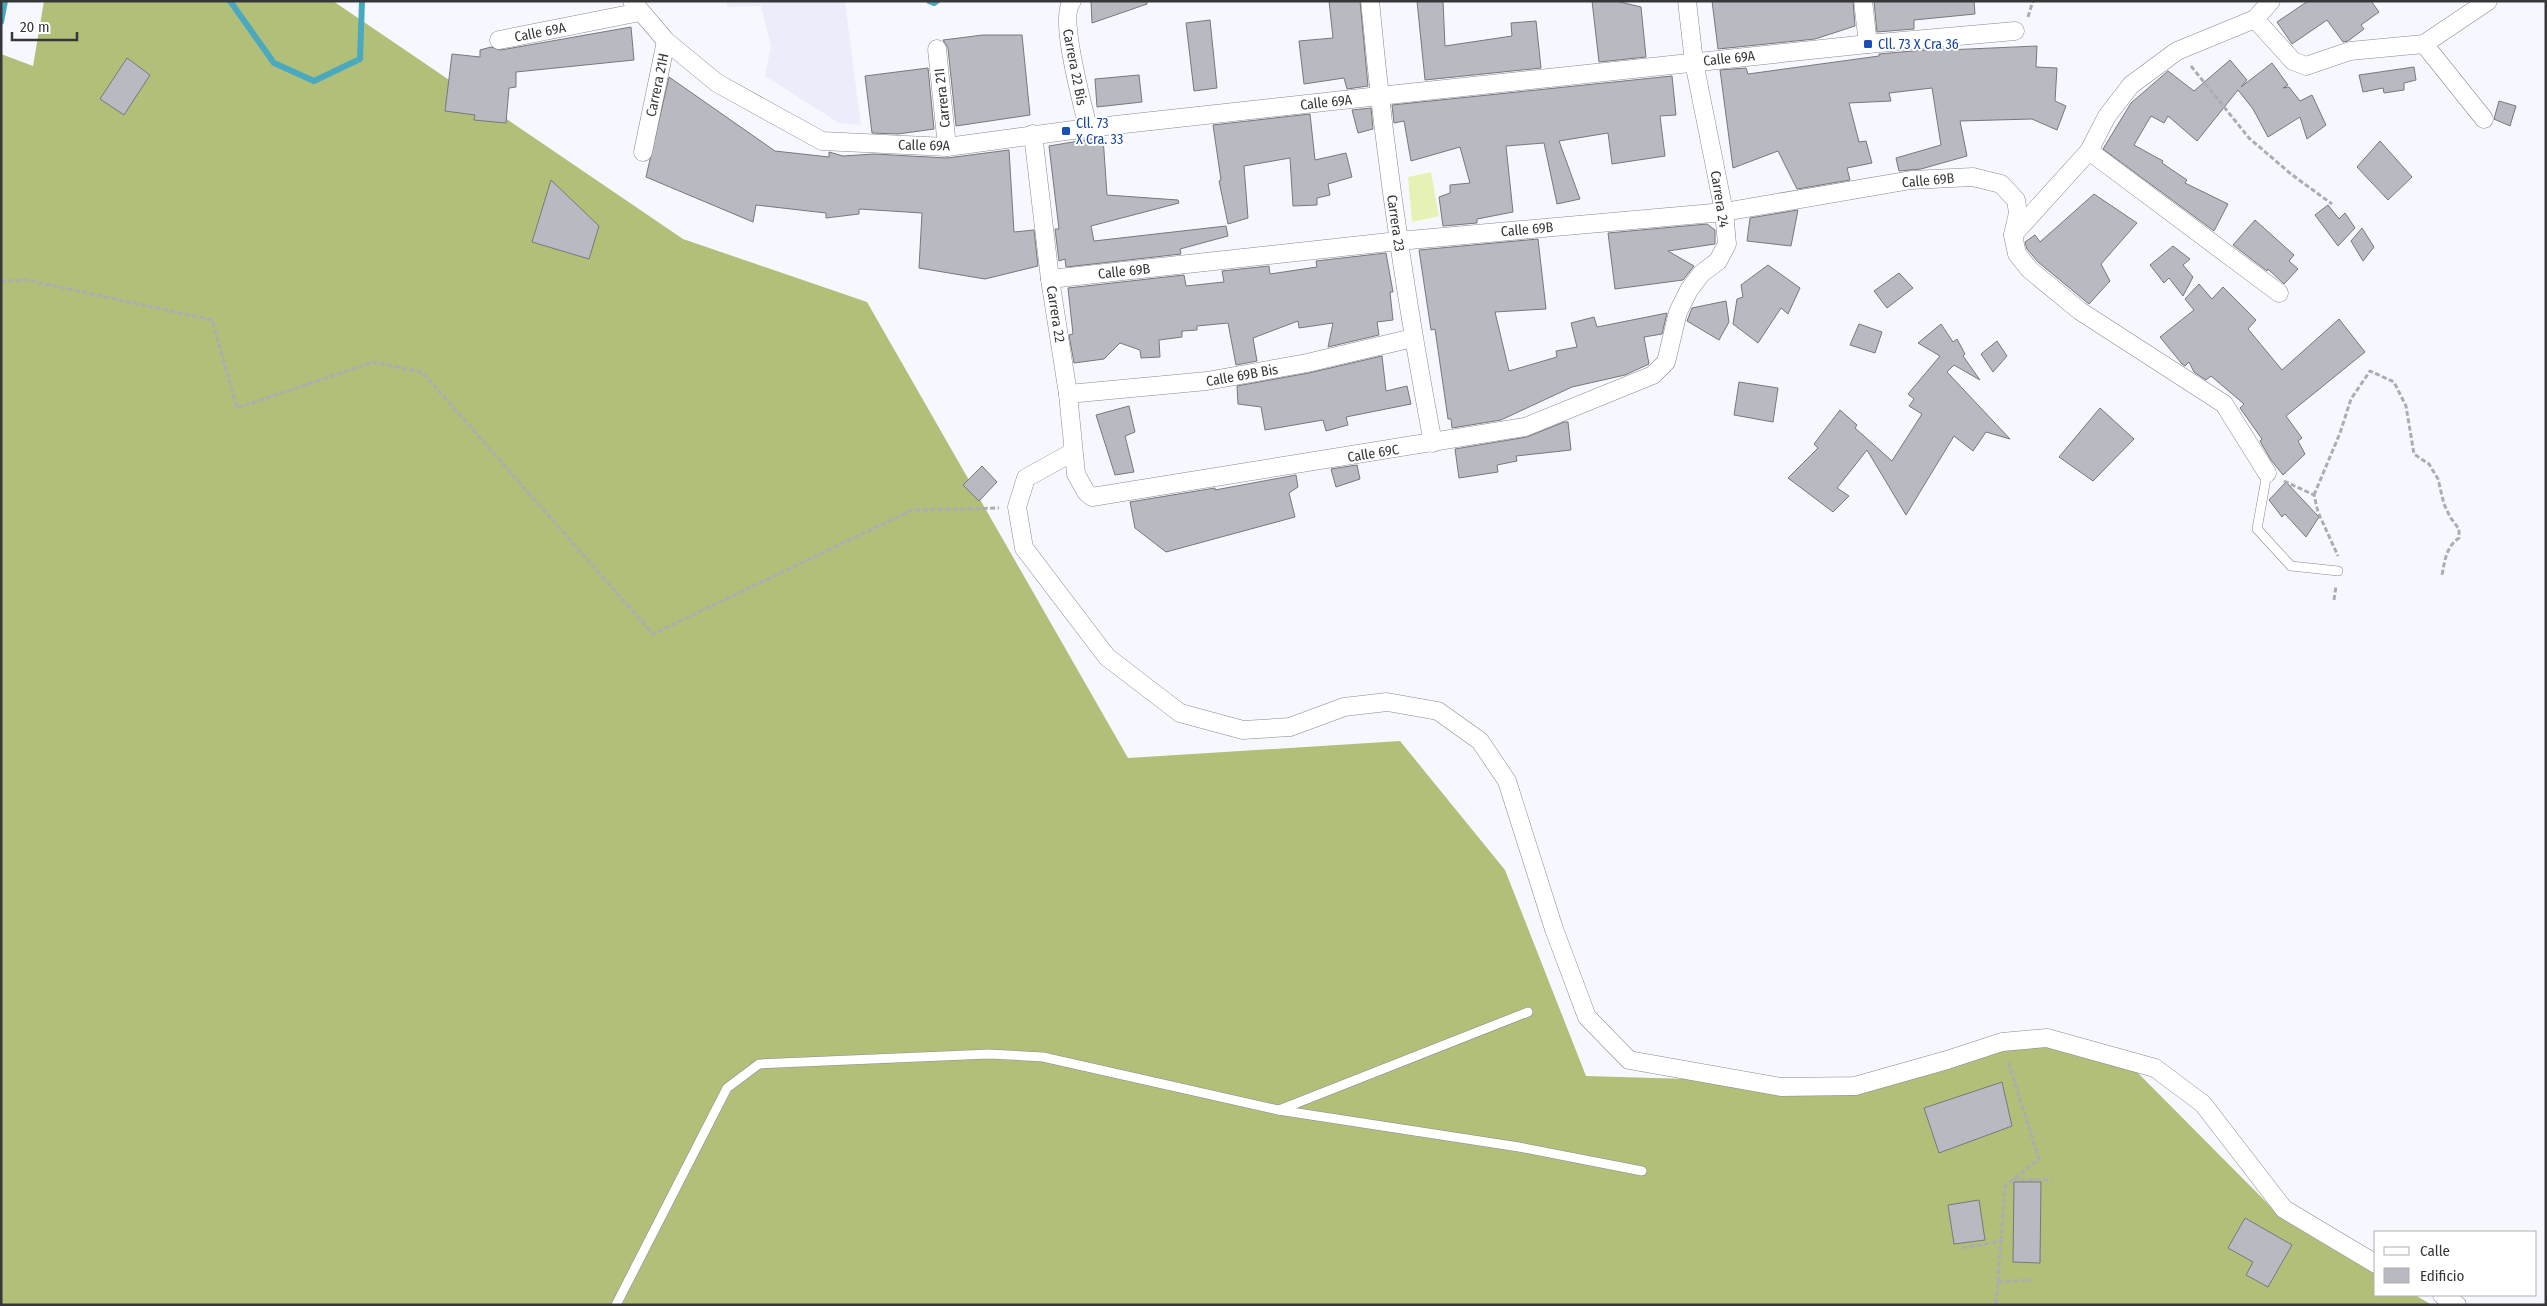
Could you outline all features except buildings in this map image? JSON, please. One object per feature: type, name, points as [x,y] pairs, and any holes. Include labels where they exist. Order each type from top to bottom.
[{"type":"street","name":"Carrera 23","points":[[1370,1],[1378,96],[1398,241],[1413,338],[1433,443]]},
{"type":"street","name":"Carrera 24","points":[[1653,375],[1666,362],[1678,312],[1689,290],[1701,274],[1718,261],[1726,244],[1724,212],[1694,62],[1687,1]]},
{"type":"street","points":[[1863,1],[1868,44]]},
{"type":"street","points":[[2267,473],[2224,404],[2080,311],[2030,270],[2017,254],[2013,235],[2089,151],[2107,116],[2131,85],[2177,51],[2255,19],[2271,1]]},
{"type":"street","points":[[2255,19],[2293,61],[2306,66],[2350,51],[2424,44],[2488,1]]},
{"type":"street","name":"Carrera 22 Bis","points":[[1070,3],[1066,26],[1088,128]]},
{"type":"street","name":"Calle 69A","points":[[499,40],[636,7]]},
{"type":"street","name":"Carrera 21H","points":[[636,7],[666,40],[643,152]]},
{"type":"street","name":"Calle 69A","points":[[666,40],[717,83],[822,141],[947,147],[1033,134],[1378,96],[1868,44],[2015,31]]},
{"type":"street","points":[[2424,44],[2484,119]]},
{"type":"street","name":"Carrera 21I","points":[[937,49],[947,147]]},
{"type":"street","name":"Carrera 22","points":[[1033,134],[1050,279],[1068,394],[1076,474],[1086,492]]},
{"type":"street","points":[[2089,151],[2279,293]]},
{"type":"street","name":"Calle 69B","points":[[1050,279],[1398,241],[1724,212],[1912,180],[1973,177],[2001,184],[2016,200],[2018,213],[2013,235]]},
{"type":"street","name":"Calle 69B Bis","points":[[1068,394],[1207,381],[1307,363],[1413,338]]},
{"type":"street","name":"Calle 69C","points":[[1086,492],[1092,497],[1525,427],[1653,375]]},
{"type":"street","points":[[1073,452],[1026,478],[1018,508],[1024,548],[1106,657],[1180,713],[1243,730],[1290,727],[1344,708],[1386,702],[1438,711],[1480,741],[1506,781],[1554,929],[1586,1017],[1629,1060],[1781,1087],[1855,1086],[1948,1060],[2002,1042],[2047,1038],[2155,1068],[2203,1104],[2284,1208],[2374,1263]]},
{"type":"street","points":[[2444,1296],[2457,1305]]},
{"type":"lane","points":[[2267,473],[2257,529],[2291,566],[2338,570]]},
{"type":"lane","points":[[1278,1110],[1528,1012]]},
{"type":"lane","points":[[616,1305],[727,1088],[759,1064],[989,1054],[1043,1057],[1278,1110],[1519,1147],[1642,1171]]},
{"type":"path","points":[[2177,51],[2249,138],[2291,174],[2332,204]]},
{"type":"path","points":[[1,281],[27,280],[212,320],[237,408],[373,362],[422,372],[653,634],[912,510],[1018,508]]},
{"type":"path","points":[[2334,600],[2339,559],[2320,517],[2314,495],[2340,433],[2351,399],[2370,371],[2394,382],[2406,406],[2414,454],[2429,464],[2438,479],[2450,517],[2459,529],[2459,538],[2450,544],[2447,551],[2442,575]]},
{"type":"path","points":[[2267,473],[2314,495]]},
{"type":"path","points":[[1996,1305],[2005,1186],[2039,1159],[2002,1042]]},
{"type":"path","points":[[2013,1179],[2052,1180]]},
{"type":"path","points":[[1962,1248],[2001,1241]]},
{"type":"path","points":[[1998,1282],[2032,1280]]},
{"type":"shaded area","points":[[727,1],[845,1],[861,125],[839,123],[765,76],[771,46],[761,6],[727,7]]},
{"type":"green space","points":[[44,1],[333,1],[683,239],[867,302],[1128,758],[1400,741],[1505,870],[1586,1076],[1854,1084],[2004,1033],[2132,1067],[2280,1216],[2374,1271],[2374,1296],[2417,1296],[2432,1305],[1,1305],[1,54],[33,66]]},
{"type":"green space","points":[[1431,172],[1439,216],[1412,222],[1408,177]]},
{"type":"waterway","points":[[1,22],[5,1]]},
{"type":"waterway","points":[[230,1],[274,63],[314,81],[360,59],[362,1]]},
{"type":"waterway","points":[[929,1],[934,3],[937,1]]},
{"type":"place","name":"Cll. 73 X Cra 36","points":[[1868,44]]},
{"type":"place","name":"Cll. 73 X Cra. 33","points":[[1066,131]]}]
